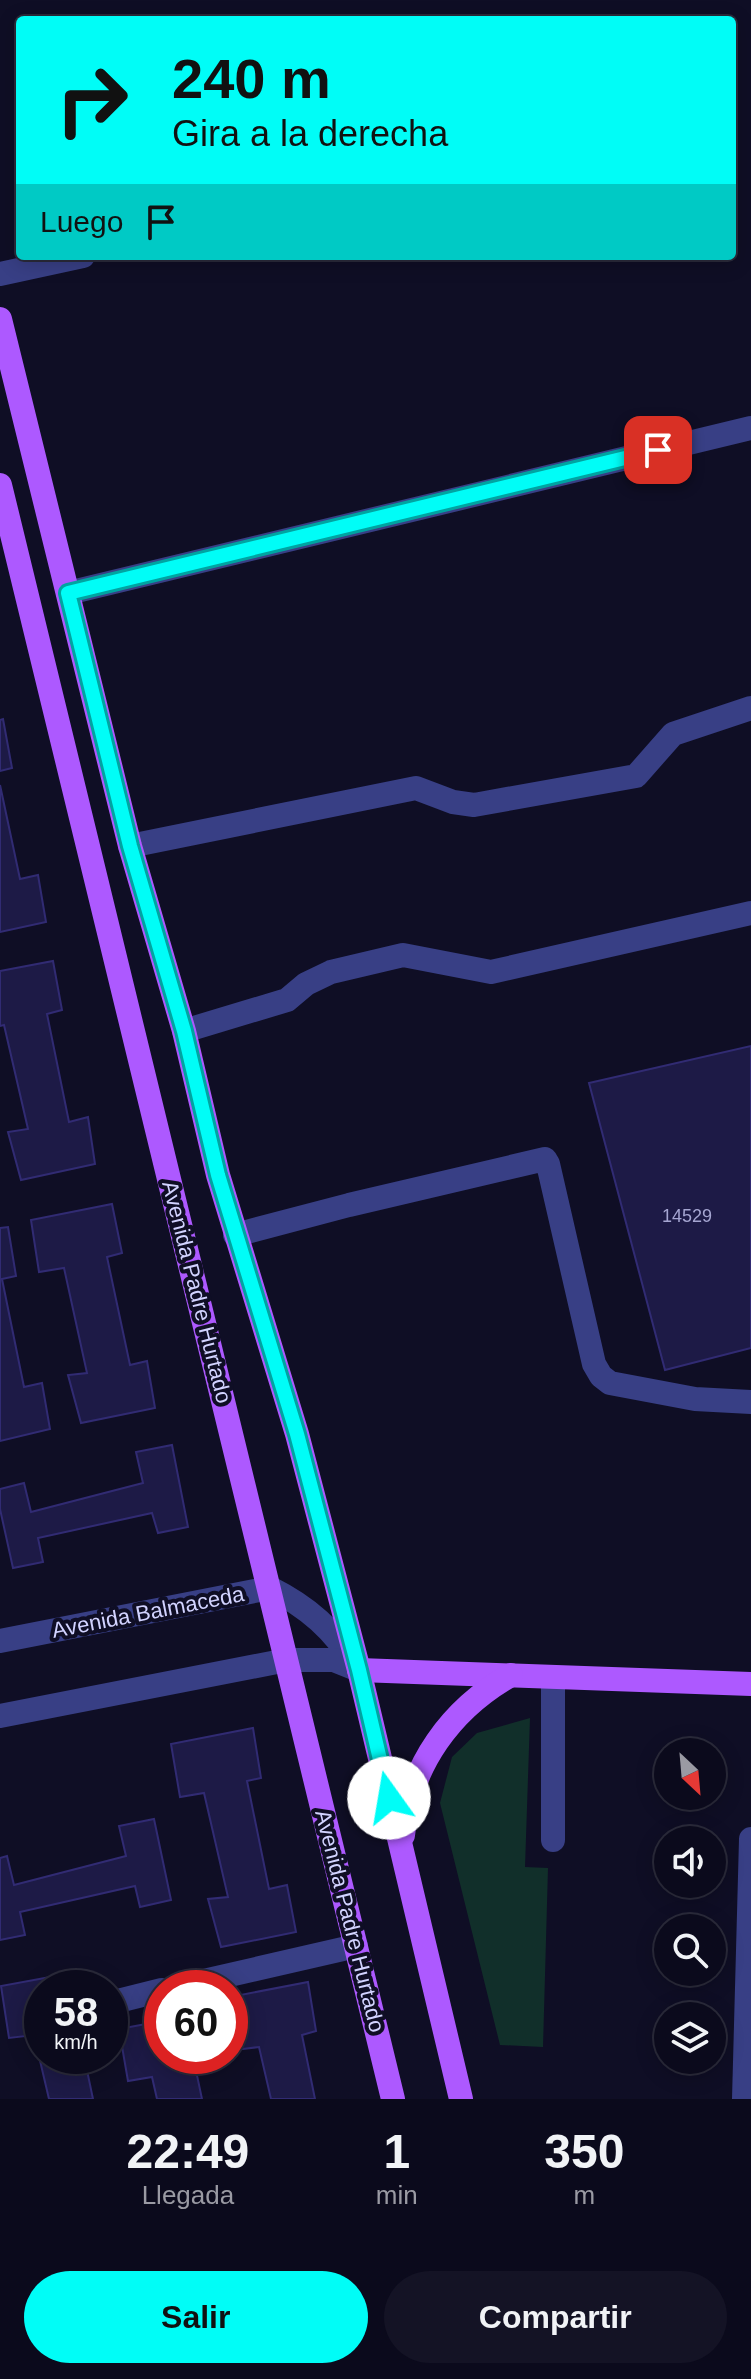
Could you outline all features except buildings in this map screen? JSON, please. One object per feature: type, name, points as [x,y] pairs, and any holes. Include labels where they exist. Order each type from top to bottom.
[{"type":"main road","points":[[0,319],[130,846],[184,1031],[235,1235],[297,1434],[359,1670],[461,2099]]},
{"type":"main road","name":"Avenida Padre Hurtado","points":[[0,485],[7,542],[270,1588],[393,2099]]},
{"type":"main road","points":[[359,1670],[751,1684]]},
{"type":"main road","points":[[401,1849],[410,1797],[432,1747],[467,1705],[511,1675]]},
{"type":"street","points":[[0,274],[65,260]]},
{"type":"street","points":[[68,593],[751,428]]},
{"type":"street","points":[[130,846],[416,788],[453,802],[474,805],[636,776],[673,734],[751,708]]},
{"type":"street","points":[[184,1031],[287,1000],[306,984],[331,972],[403,955],[491,972],[751,913]]},
{"type":"street","points":[[235,1235],[545,1159],[594,1364],[601,1376],[610,1383],[695,1399],[751,1402]]},
{"type":"street","name":"Avenida Balmaceda","points":[[0,1641],[270,1588],[292,1599],[330,1629],[359,1670]]},
{"type":"street","points":[[0,1716],[287,1660],[334,1660],[359,1670]]},
{"type":"street","points":[[553,1677],[553,1840]]},
{"type":"street","points":[[744,2099],[751,1839]]},
{"type":"street","points":[[248,1971],[356,1946]]},
{"type":"green space","points":[[530,1718],[525,1867],[548,1868],[543,2047],[500,2045],[440,1803],[452,1757],[477,1733]]},
{"type":"route","points":[[389,1798],[297,1434],[235,1235],[184,1031],[130,846],[68,593],[658,450]]}]
